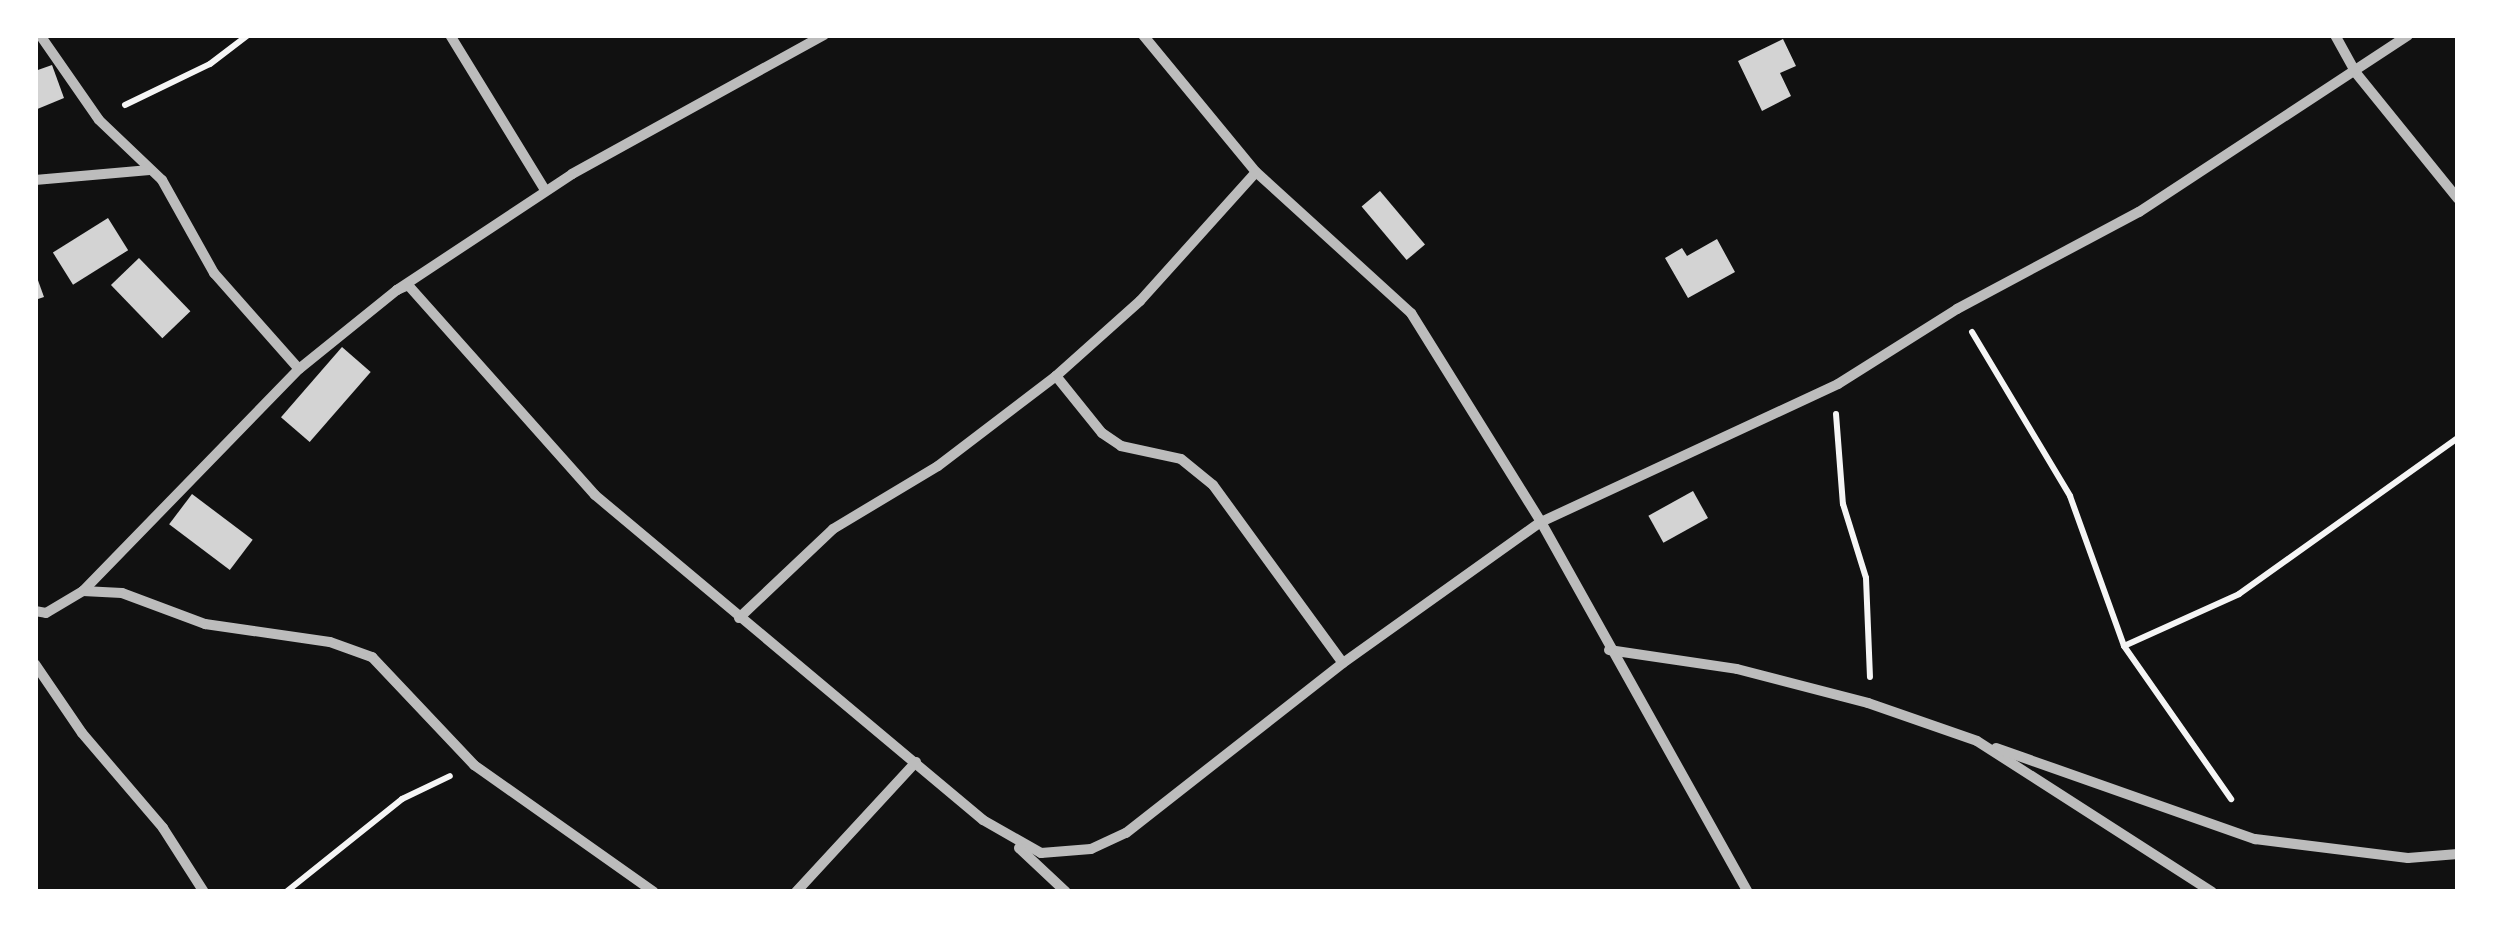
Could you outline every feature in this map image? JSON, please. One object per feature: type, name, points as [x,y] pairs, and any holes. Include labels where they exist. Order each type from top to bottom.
[{"type":"street","points":[[40,35],[99,120],[150,170],[186,218],[214,272],[298,369]]},
{"type":"street","points":[[450,35],[545,190]]},
{"type":"street","points":[[35,612],[46,614],[83,591],[298,369],[397,290],[545,190],[824,35]]},
{"type":"street","points":[[1143,35],[1256,172],[1410,313],[1541,522],[1608,650],[1678,756],[1748,892]]},
{"type":"street","points":[[2334,35],[2356,73],[2458,199]]},
{"type":"street","points":[[1016,844],[1040,853],[1091,850],[1126,833],[1343,663],[1541,522],[1838,384],[1957,308],[2140,212],[2356,73],[2408,35]]},
{"type":"street","points":[[35,180],[150,170]]},
{"type":"street","points":[[738,618],[833,530],[938,466],[1056,376],[1140,301],[1256,172]]},
{"type":"street","points":[[397,290],[408,285],[595,495],[738,618],[1016,844],[1066,892]]},
{"type":"street","points":[[1056,376],[1121,446],[1181,458],[1213,485],[1343,663]]},
{"type":"street","points":[[83,591],[122,593],[205,624],[330,642],[372,657],[474,765],[654,892]]},
{"type":"street","points":[[1608,650],[1737,669],[1868,703],[2254,839],[2374,856],[2458,854]]},
{"type":"street","points":[[35,664],[182,853],[204,892]]},
{"type":"street","points":[[1976,741],[2212,892]]},
{"type":"street","points":[[796,892],[916,762]]},
{"type":"path","points":[[99,120],[210,64],[248,35]]},
{"type":"path","points":[[1957,308],[2070,496],[2124,646],[2189,732],[2254,839]]},
{"type":"path","points":[[1838,384],[1834,442],[1873,633],[1868,703]]},
{"type":"path","points":[[2124,646],[2239,594],[2458,438]]},
{"type":"path","points":[[286,892],[402,799],[474,765]]},
{"type":"building","points":[[1783,39],[1796,66],[1780,73],[1791,96],[1762,111],[1738,61]]},
{"type":"building","points":[[52,65],[64,98],[35,110],[35,71]]},
{"type":"building","points":[[1380,191],[1425,245],[1407,260],[1362,206]]},
{"type":"building","points":[[108,218],[128,250],[73,285],[53,252]]},
{"type":"building","points":[[1717,239],[1735,272],[1688,298],[1665,258],[1682,248],[1687,256]]},
{"type":"building","points":[[139,258],[190,311],[162,338],[111,285]]},
{"type":"building","points":[[35,272],[44,297],[35,300]]},
{"type":"building","points":[[342,347],[371,372],[310,442],[281,417]]},
{"type":"building","points":[[1693,491],[1708,518],[1663,543],[1648,516]]},
{"type":"building","points":[[192,494],[253,540],[230,570],[169,524]]}]
